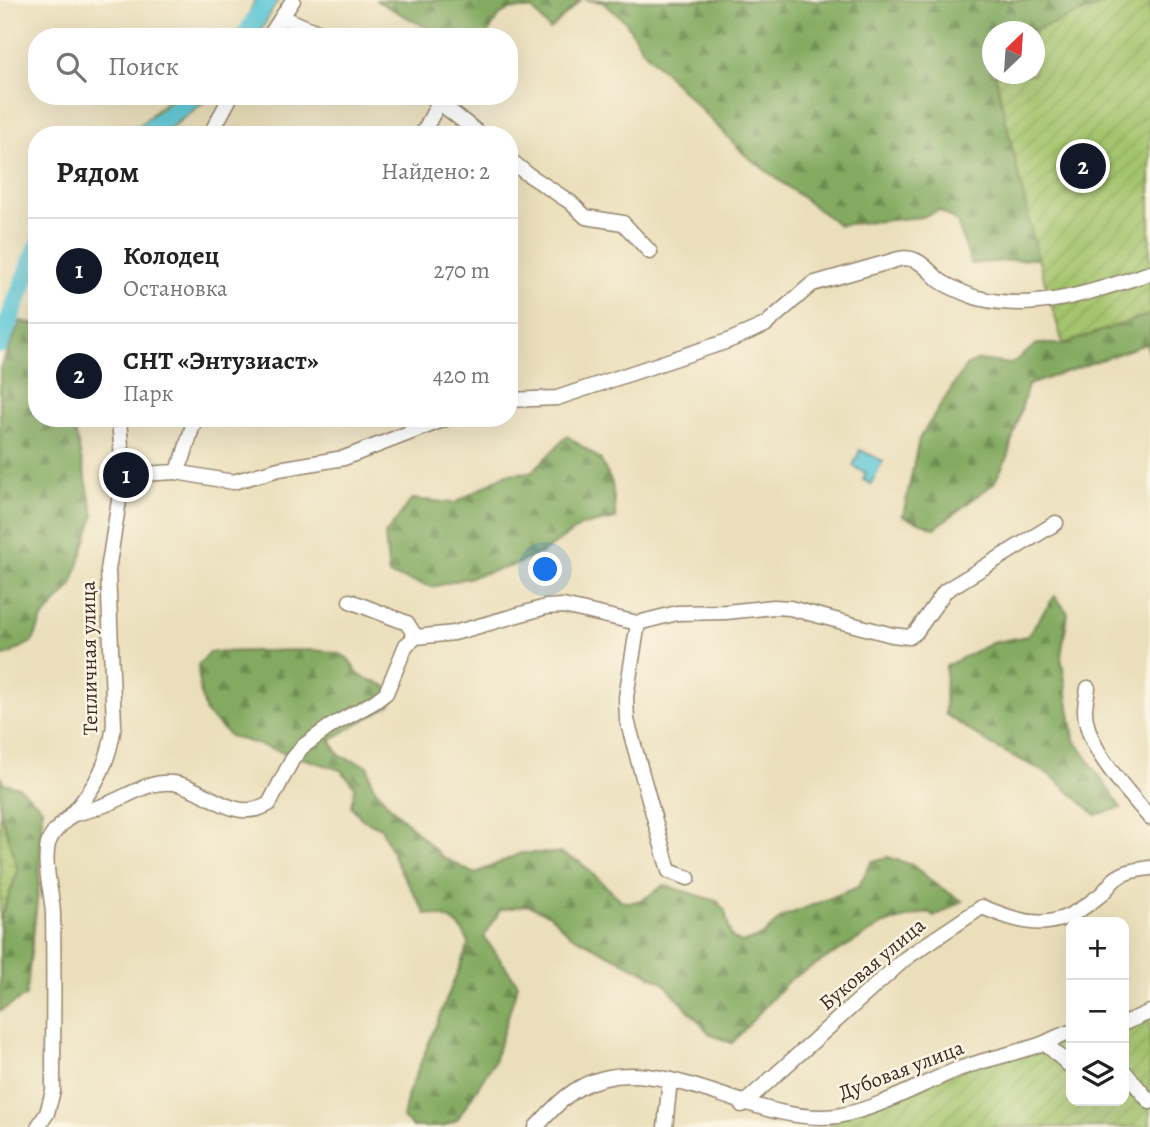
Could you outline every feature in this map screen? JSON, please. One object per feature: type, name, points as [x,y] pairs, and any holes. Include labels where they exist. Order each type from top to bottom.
[{"type":"street","points":[[274,28],[293,0]]},
{"type":"street","points":[[282,17],[308,28]]},
{"type":"street","points":[[215,126],[226,105]]},
{"type":"street","points":[[425,126],[433,105]]},
{"type":"street","points":[[443,105],[470,126]]},
{"type":"street","points":[[518,166],[570,202],[586,217],[623,223],[650,252]]},
{"type":"street","points":[[518,400],[556,398],[729,341],[765,325],[812,284],[899,259],[912,258],[935,273],[939,280],[978,298],[1029,304],[1102,289],[1150,272]]},
{"type":"street","name":"Тепличная улица","points":[[38,1127],[47,1113],[53,1091],[53,914],[47,850],[51,836],[99,778],[111,746],[114,706],[108,570],[123,475],[120,427]]},
{"type":"street","points":[[176,472],[192,427]]},
{"type":"street","points":[[123,475],[176,472],[233,482],[279,469],[344,458],[425,427]]},
{"type":"street","points":[[71,815],[106,805],[155,783],[164,782],[187,787],[229,808],[262,808],[269,804],[292,760],[302,747],[331,726],[382,697],[389,688],[406,645],[416,637],[454,633],[546,607],[563,606],[638,622],[677,613],[790,608],[909,637],[916,632],[945,591],[1056,523]]},
{"type":"street","points":[[350,601],[408,623],[416,637]]},
{"type":"street","points":[[638,622],[626,696],[627,720],[669,871],[688,878]]},
{"type":"street","points":[[1088,688],[1084,711],[1091,740],[1117,778],[1150,818]]},
{"type":"street","name":"Буковая улица","points":[[742,1105],[906,958],[982,907],[1031,923],[1051,923],[1098,897],[1126,872],[1150,868]]},
{"type":"street","points":[[1129,1021],[1150,1012]]},
{"type":"street","name":"Дубовая улица","points":[[742,1105],[789,1116],[837,1116],[892,1098],[958,1070],[1045,1043],[1066,1033]]},
{"type":"street","points":[[1045,1043],[1066,1061]]},
{"type":"street","points":[[536,1127],[572,1093],[600,1079],[630,1076],[670,1080],[742,1105]]},
{"type":"street","points":[[1129,1077],[1150,1102]]},
{"type":"street","points":[[665,1127],[670,1080]]},
{"type":"green space","points":[[255,0],[278,0],[262,28],[242,28]]},
{"type":"green space","points":[[375,0],[581,0],[550,30],[533,9],[503,12],[491,28],[427,28]]},
{"type":"green space","points":[[585,0],[1115,0],[1045,26],[1045,21],[982,21],[982,84],[997,84],[1038,258],[971,264],[957,222],[939,210],[922,217],[839,225],[745,155],[643,50],[625,21],[602,2]]},
{"type":"green space","points":[[1115,0],[1150,0],[1150,314],[1063,344],[1038,258],[997,84],[1045,84],[1045,26]]},
{"type":"green space","points":[[162,105],[200,105],[173,126],[139,126]]},
{"type":"green space","points":[[1150,314],[1150,354],[1146,344],[1028,385],[1007,458],[994,483],[935,528],[903,516],[919,439],[966,366],[979,360],[1011,364],[1037,344],[1063,344]]},
{"type":"green space","points":[[21,321],[28,323],[28,427],[74,427],[94,515],[72,585],[42,619],[33,641],[8,655],[0,656],[0,368]]},
{"type":"green space","points":[[567,436],[600,459],[612,483],[616,519],[581,526],[543,552],[512,566],[433,587],[389,575],[385,535],[412,499],[455,503],[506,474],[532,472]]},
{"type":"green space","points":[[1055,596],[1068,613],[1061,656],[1074,739],[1121,808],[1096,815],[1049,774],[993,746],[945,714],[946,666],[992,643],[1027,636]]},
{"type":"green space","points":[[314,650],[336,653],[347,658],[361,676],[389,689],[395,698],[390,705],[330,740],[340,756],[368,766],[372,784],[388,804],[441,856],[474,874],[521,853],[560,853],[580,862],[622,901],[639,901],[664,885],[717,901],[725,911],[731,936],[741,943],[762,936],[782,917],[858,887],[872,861],[888,857],[912,865],[962,901],[934,917],[928,912],[884,924],[788,981],[732,1043],[711,1035],[663,982],[569,934],[550,915],[528,905],[500,910],[484,937],[518,984],[494,1062],[457,1120],[443,1127],[413,1127],[403,1118],[408,1094],[469,944],[458,925],[441,916],[426,914],[399,868],[381,828],[362,819],[351,806],[355,787],[341,770],[230,736],[206,713],[200,691],[198,665],[210,652]]},
{"type":"green space","points":[[0,775],[3,783],[19,787],[42,808],[39,884],[26,996],[0,1011],[0,919],[18,871],[0,810]]},
{"type":"green space","points":[[0,810],[18,871],[0,919]]},
{"type":"green space","points":[[1150,1011],[1150,1127],[831,1127],[827,1119],[1066,1032],[1066,1106],[1129,1106],[1129,1023]]},
{"type":"water","points":[[860,450],[883,461],[871,484],[863,480],[866,473],[853,466]]},
{"type":"waterway","points":[[250,28],[267,0]]},
{"type":"waterway","points":[[155,126],[183,105]]},
{"type":"waterway","points":[[0,344],[28,271]]},
{"type":"place","name":"СНТ «Энтузиаст»","points":[[1083,166]]},
{"type":"place","name":"Колодец","points":[[126,475]]}]
